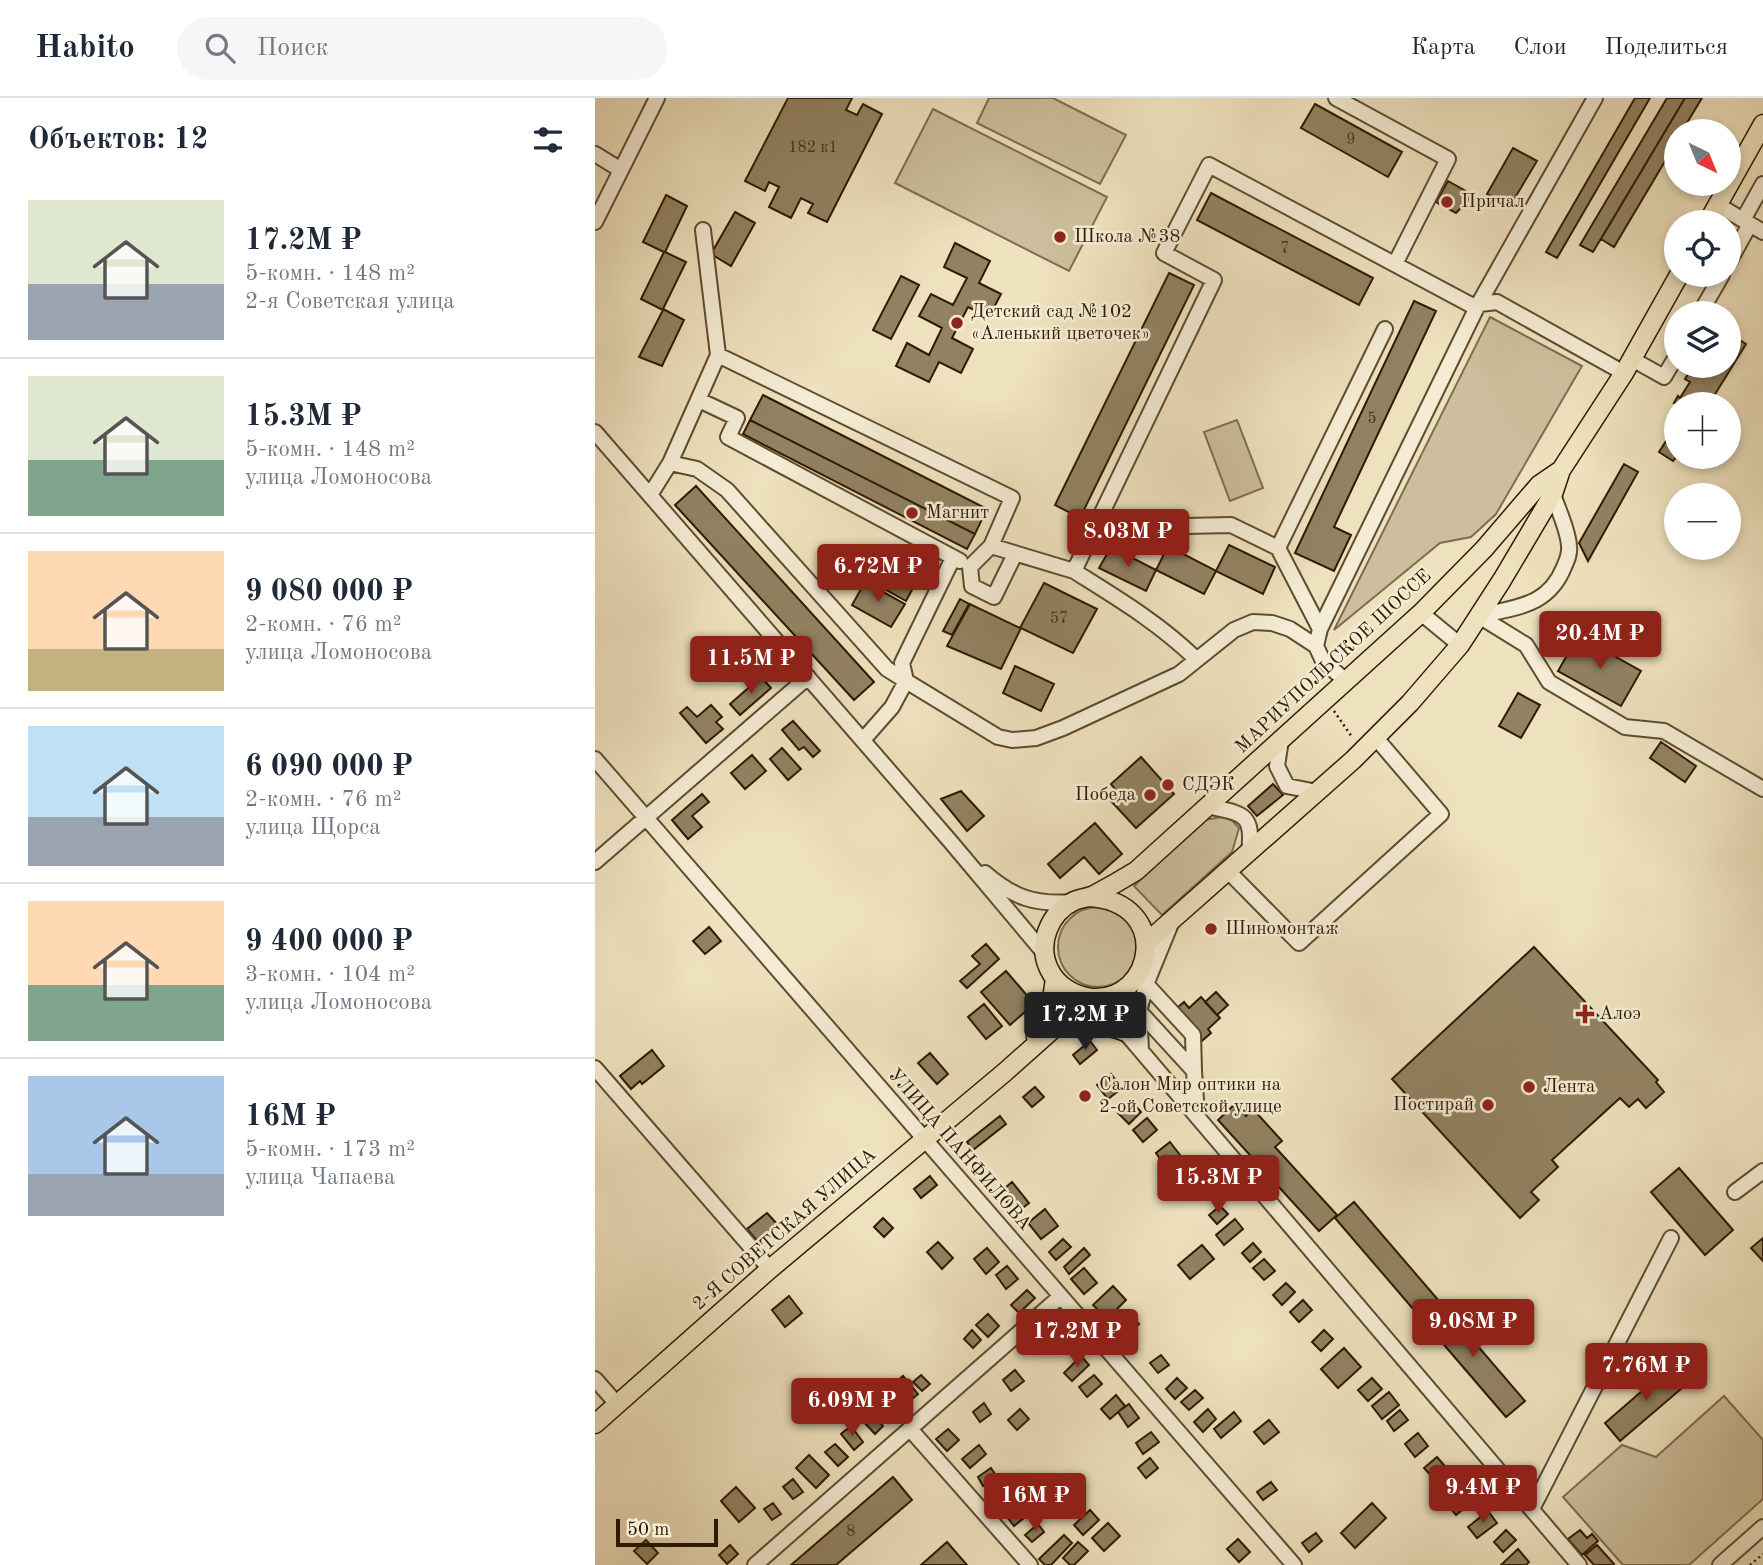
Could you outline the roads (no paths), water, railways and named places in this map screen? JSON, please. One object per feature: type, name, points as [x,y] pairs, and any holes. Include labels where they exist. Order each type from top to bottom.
[{"type":"main road","points":[[1715,210],[1763,124]]},
{"type":"main road","name":"МАРИУПОЛЬСКОЕ ШОССЕ","points":[[1146,943],[1362,752],[1410,704],[1460,645],[1553,494],[1562,470],[1628,366],[1672,287]]},
{"type":"main road","name":"МАРИУПОЛЬСКОЕ ШОССЕ","points":[[1090,897],[1136,870],[1281,740],[1421,613],[1484,549],[1539,485],[1562,470]]},
{"type":"main road","points":[[1090,897],[1107,898],[1129,910],[1142,929],[1146,943],[1144,961],[1136,977],[1111,996],[1092,998],[1070,991],[1055,979],[1048,968],[1045,954],[1045,939],[1052,920],[1073,902],[1090,897]]},
{"type":"main road","name":"2-Я СОВЕТСКАЯ УЛИЦА","points":[[1005,1072],[1045,1023],[1051,1007],[1055,979]]},
{"type":"main road","name":"2-Я СОВЕТСКАЯ УЛИЦА","points":[[595,1424],[770,1269],[1092,998]]},
{"type":"main road","points":[[1054,1028],[1086,1023],[1107,1025],[1126,1032]]},
{"type":"street","points":[[595,222],[657,98]]},
{"type":"street","points":[[1336,98],[1448,159],[1395,264]]},
{"type":"street","points":[[1316,646],[1320,629],[1478,305],[1595,98]]},
{"type":"street","points":[[595,154],[621,170]]},
{"type":"street","points":[[1074,571],[1214,279],[1164,253],[1209,165],[1471,305],[1497,302],[1628,366],[1664,377]]},
{"type":"street","points":[[1741,243],[1752,225],[1763,184]]},
{"type":"street","points":[[1718,205],[1752,225]]},
{"type":"street","points":[[650,495],[670,463],[718,355],[703,230]]},
{"type":"street","points":[[1279,548],[1385,329]]},
{"type":"street","points":[[718,355],[1012,498],[991,546],[970,567]]},
{"type":"street","points":[[699,400],[737,418],[728,437],[970,567]]},
{"type":"street","points":[[595,432],[1045,954]]},
{"type":"street","points":[[670,463],[697,469],[727,490],[887,669],[997,737],[1012,740],[1036,738],[1063,728],[1179,674],[1234,630],[1253,622],[1272,623],[1290,629],[1316,646],[1323,661],[1346,681]]},
{"type":"street","points":[[1479,616],[1538,601],[1551,589],[1561,573],[1569,554],[1569,544],[1553,494]]},
{"type":"street","points":[[1094,528],[1231,525],[1279,548],[1320,629]]},
{"type":"street","points":[[991,546],[1074,571],[1145,615],[1196,659]]},
{"type":"street","points":[[970,567],[972,586],[994,597],[1015,554]]},
{"type":"street","points":[[863,740],[892,707],[906,681],[902,663],[953,558]]},
{"type":"street","points":[[1421,613],[1460,645]]},
{"type":"street","points":[[1479,616],[1526,645],[1549,681],[1571,695],[1625,727],[1664,731],[1763,789]]},
{"type":"street","points":[[595,862],[808,677]]},
{"type":"street","points":[[1228,871],[1299,943],[1441,814],[1376,738]]},
{"type":"street","points":[[1281,740],[1277,766],[1287,786],[1317,792]]},
{"type":"street","name":"УЛИЦА ПАНФИЛОВА","points":[[595,760],[1292,1564]]},
{"type":"street","points":[[1207,806],[1240,813],[1247,819],[1251,832],[1249,852]]},
{"type":"street","points":[[950,841],[992,879],[1016,895],[1047,904],[1073,902]]},
{"type":"street","points":[[1142,1050],[1139,1011],[1173,919]]},
{"type":"street","points":[[1147,985],[1193,1035],[1197,1115]]},
{"type":"street","points":[[1092,998],[1142,1050],[1579,1565]]},
{"type":"street","points":[[1139,1011],[1193,1071]]},
{"type":"street","points":[[595,1068],[770,1269]]},
{"type":"street","points":[[1735,1192],[1763,1171]]},
{"type":"street","points":[[1532,1509],[1671,1238]]},
{"type":"street","points":[[755,1565],[1061,1296]]},
{"type":"street","points":[[595,1379],[617,1404]]},
{"type":"street","points":[[910,1429],[1030,1565]]},
{"type":"street","points":[[1720,1565],[1763,1527]]},
{"type":"place","name":"Причал","points":[[1447,202]]},
{"type":"place","name":"Школа №38","points":[[1060,237]]},
{"type":"place","name":"Детский сад №102 «Аленький цветочек»","points":[[957,323]]},
{"type":"place","name":"Магнит","points":[[912,513]]},
{"type":"place","name":"СДЭК","points":[[1168,785]]},
{"type":"place","name":"Победа","points":[[1150,795]]},
{"type":"place","name":"Шиномонтаж","points":[[1211,929]]},
{"type":"place","name":"Алоэ","points":[[1585,1014]]},
{"type":"place","name":"Лента","points":[[1529,1087]]},
{"type":"place","name":"Салон Мир оптики на 2-ой Советской улице","points":[[1085,1096]]},
{"type":"place","name":"Постирай","points":[[1488,1105]]}]
